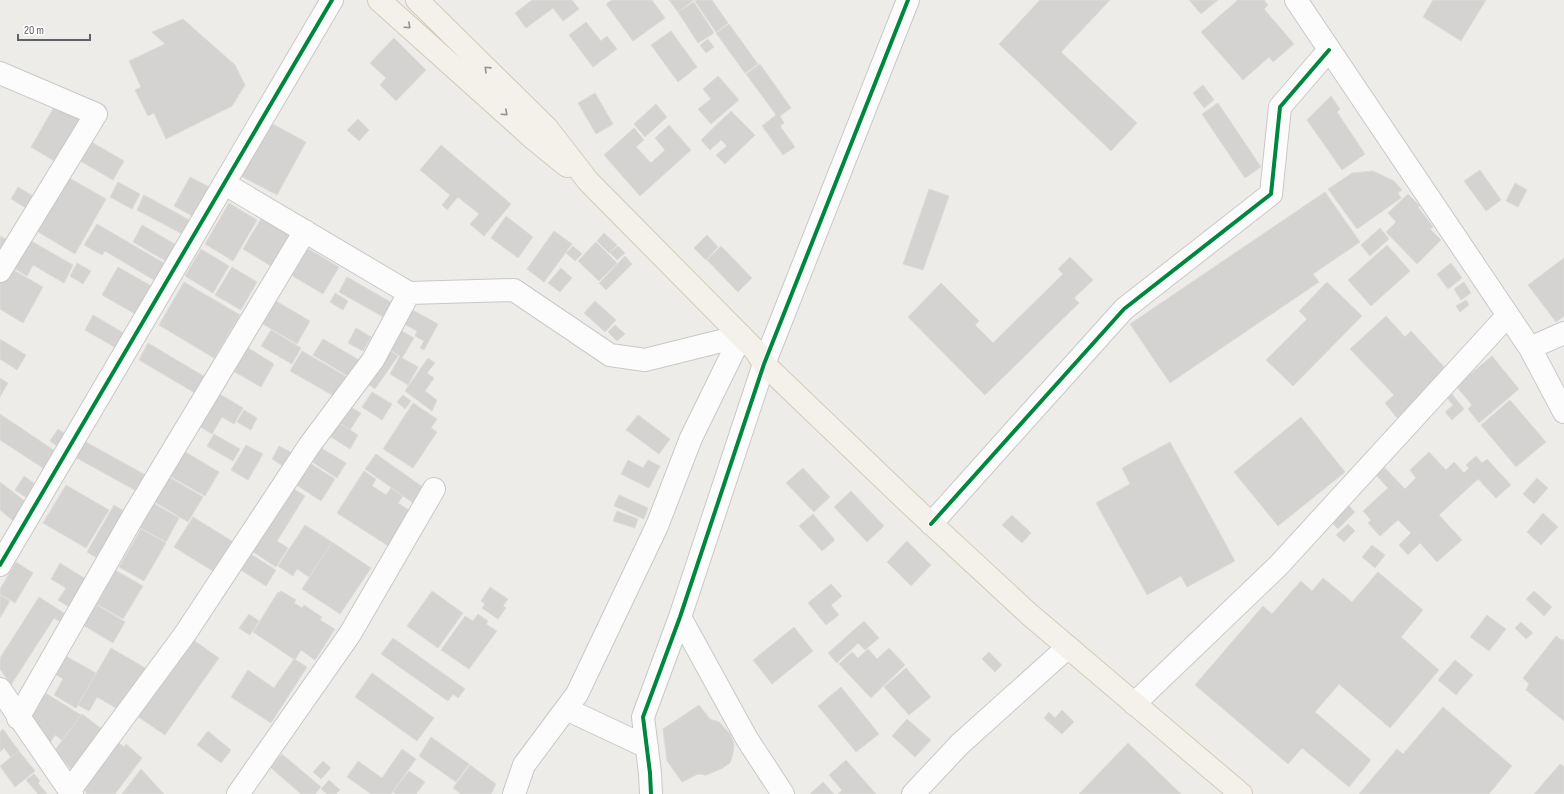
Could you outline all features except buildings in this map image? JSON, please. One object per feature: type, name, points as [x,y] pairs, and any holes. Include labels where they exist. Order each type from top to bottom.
[{"type":"main road","points":[[379,0],[535,140],[588,181]]},
{"type":"main road","points":[[417,0],[547,128],[588,181],[741,336],[764,364],[931,524],[1068,647],[1241,794]]},
{"type":"street","points":[[0,566],[332,0]]},
{"type":"street","points":[[651,794],[643,717],[680,617],[764,364],[908,0]]},
{"type":"street","points":[[1296,0],[1530,348],[1564,412]]},
{"type":"street","points":[[931,524],[1124,308],[1271,194],[1280,107],[1330,50]]},
{"type":"street","points":[[0,73],[96,114],[0,271]]},
{"type":"street","points":[[225,184],[409,293],[514,290],[610,354],[646,360],[741,336]]},
{"type":"street","points":[[18,718],[134,516],[305,231]]},
{"type":"street","points":[[0,689],[18,718],[71,792],[185,634],[309,446],[373,360],[409,293]]},
{"type":"street","points":[[1134,704],[1278,566],[1508,315]]},
{"type":"street","points":[[1530,348],[1564,333]]},
{"type":"street","points":[[514,794],[524,765],[577,694],[658,526],[691,438],[741,336]]},
{"type":"street","points":[[238,794],[350,634],[434,489]]},
{"type":"street","points":[[680,617],[747,739],[783,794]]},
{"type":"street","points":[[913,794],[960,744],[1068,647]]},
{"type":"street","points":[[566,709],[647,747]]},
{"type":"cycle path","points":[[0,565],[332,0]]},
{"type":"cycle path","points":[[651,794],[643,717],[680,617],[764,364],[908,0]]},
{"type":"cycle path","points":[[931,524],[1124,309],[1271,194],[1280,107],[1329,50]]}]
